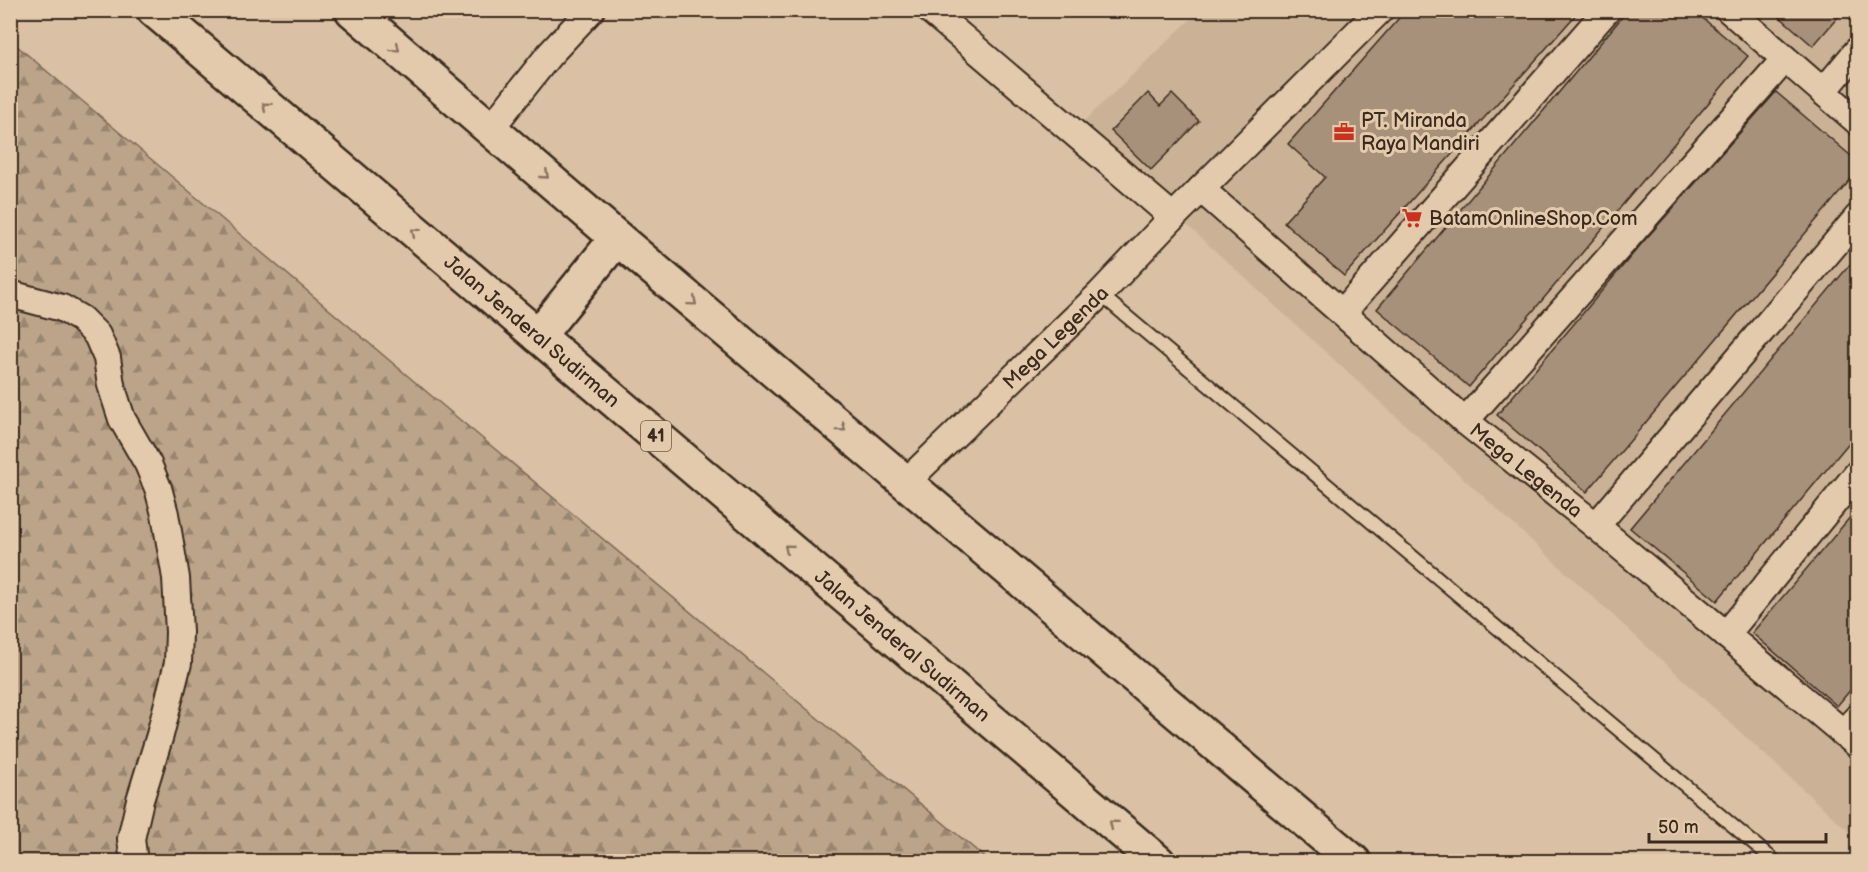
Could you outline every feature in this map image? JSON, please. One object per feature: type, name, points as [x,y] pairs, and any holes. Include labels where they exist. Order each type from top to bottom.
[{"type":"highway","name":"Jalan Jenderal Sudirman","points":[[154,10],[1158,861]]},
{"type":"highway","points":[[352,10],[617,238],[1354,861]]},
{"type":"highway","points":[[538,336],[617,238]]},
{"type":"street","points":[[491,128],[549,55],[591,10]]},
{"type":"street","name":"Mega Legenda","points":[[906,482],[1100,294],[1173,217],[1380,10]]},
{"type":"street","points":[[1343,312],[1607,10]]},
{"type":"street","points":[[1729,10],[1857,122]]},
{"type":"street","points":[[934,12],[1173,217]]},
{"type":"street","points":[[1823,92],[1857,50]]},
{"type":"street","points":[[1465,421],[1785,59]]},
{"type":"street","name":"Mega Legenda","points":[[1201,189],[1465,421],[1596,526],[1726,635],[1853,732]]},
{"type":"street","points":[[1596,526],[1857,217]]},
{"type":"street","points":[[10,294],[62,308],[81,319],[97,335],[107,358],[111,385],[122,419],[148,464],[165,514],[176,578],[178,663],[131,839],[134,861]]},
{"type":"street","points":[[1726,635],[1857,473]]},
{"type":"lane","points":[[1100,294],[1776,861]]},
{"type":"shaded area","points":[[1199,11],[1857,11],[1857,839],[1079,126]]},
{"type":"green space","points":[[10,40],[447,409],[989,861],[11,861]]},
{"type":"building","points":[[1406,10],[1580,10],[1344,276],[1284,222],[1325,177],[1288,144]]},
{"type":"building","points":[[1628,10],[1693,10],[1748,56],[1469,387],[1377,309]]},
{"type":"building","points":[[1772,10],[1844,10],[1813,46]]},
{"type":"building","points":[[1776,92],[1857,161],[1857,172],[1587,492],[1497,415],[1643,242]]},
{"type":"building","points":[[1148,93],[1160,106],[1172,94],[1199,121],[1151,170],[1111,131]]},
{"type":"building","points":[[1857,256],[1857,433],[1717,601],[1630,528]]},
{"type":"building","points":[[1857,509],[1857,682],[1837,706],[1752,633]]},
{"type":"place","name":"PT. Miranda Raya Mandiri","points":[[1344,132]]},
{"type":"place","name":"BatamOnlineShop.Com","points":[[1412,218]]}]
